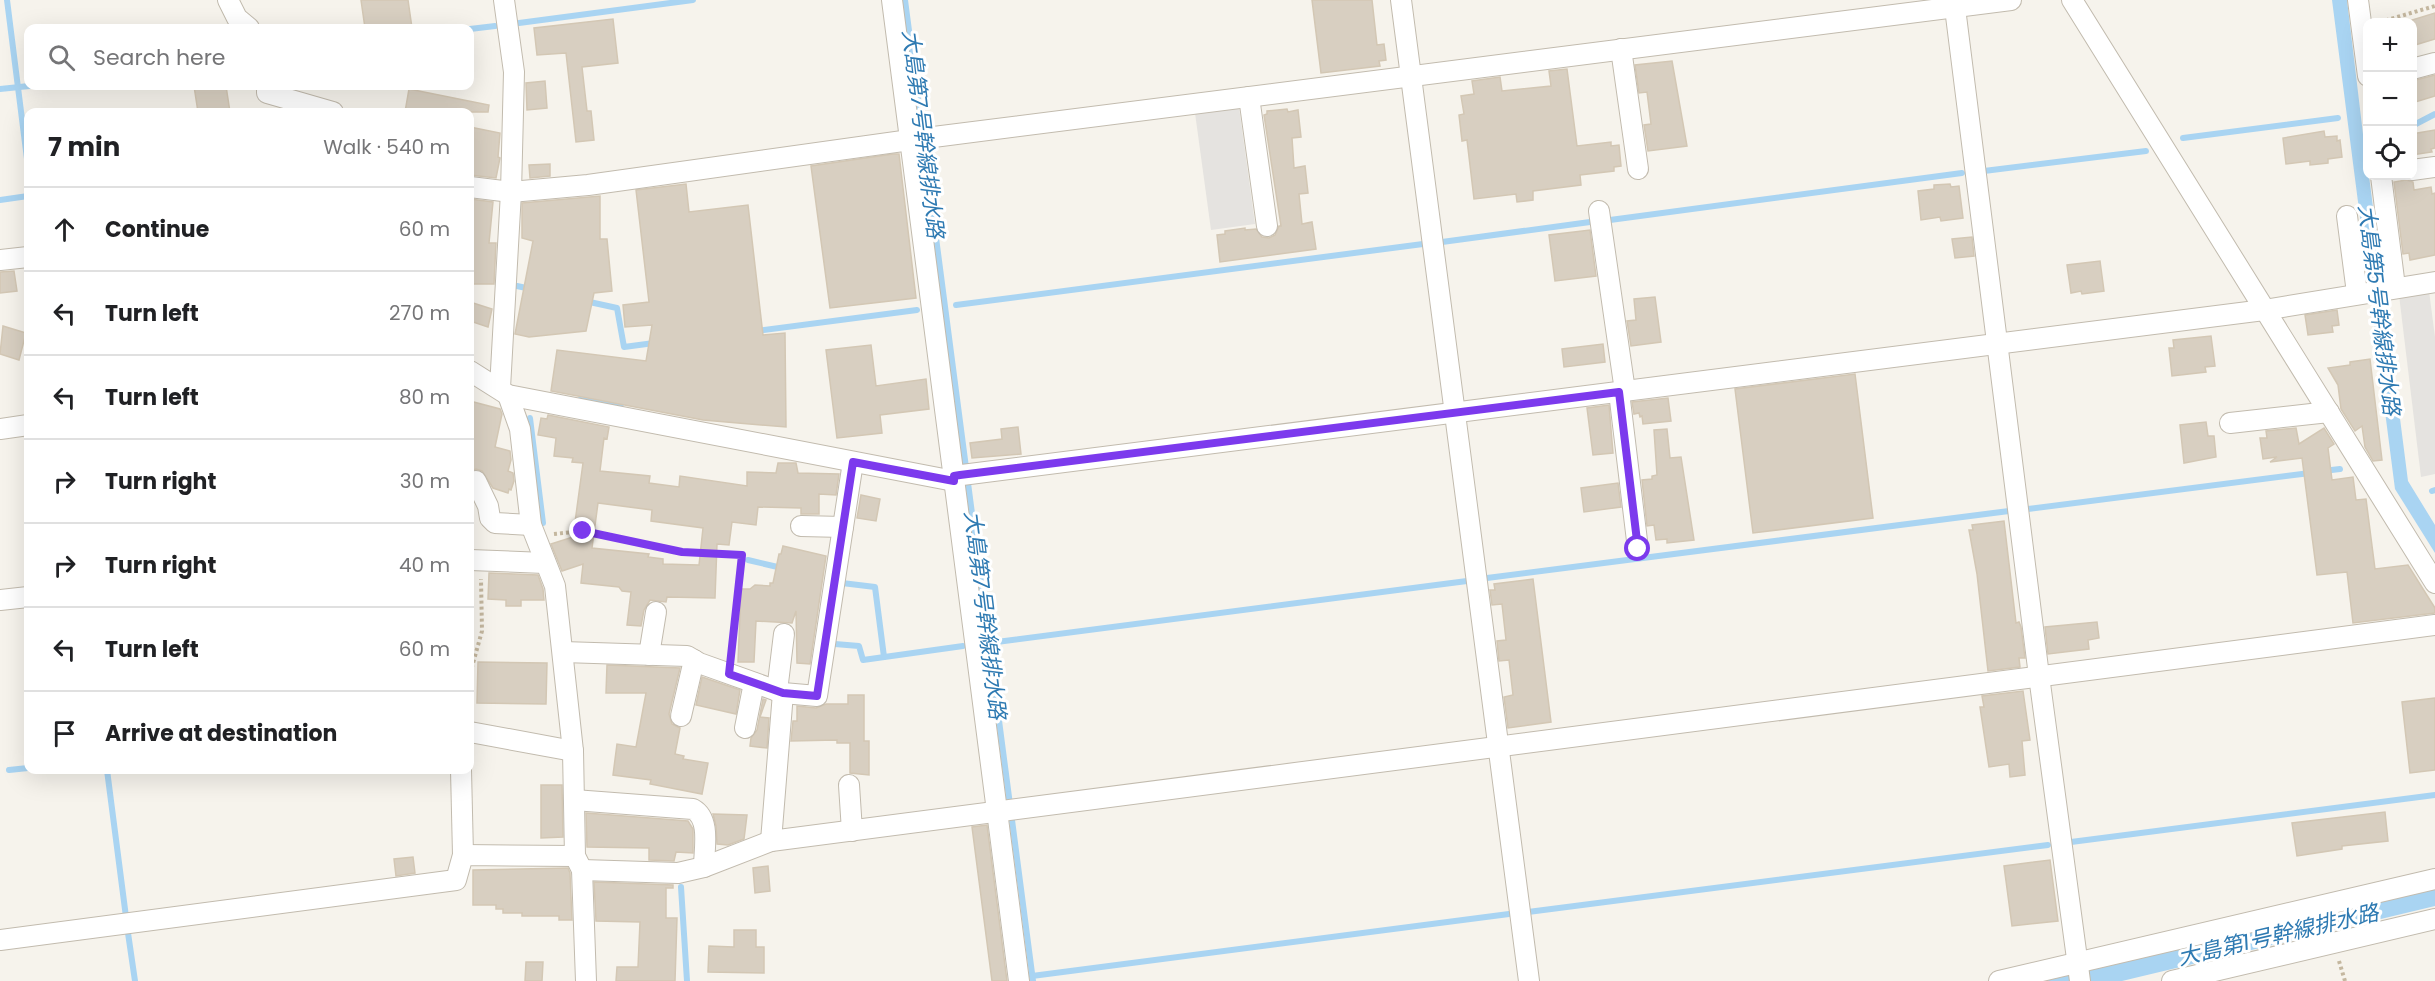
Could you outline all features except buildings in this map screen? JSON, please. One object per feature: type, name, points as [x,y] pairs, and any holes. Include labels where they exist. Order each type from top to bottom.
[{"type":"street","points":[[228,0],[237,18],[244,24]]},
{"type":"street","points":[[504,0],[514,72],[504,392],[520,429],[533,531],[555,586],[573,751],[586,981]]},
{"type":"street","points":[[892,0],[919,139],[960,477],[1007,810],[1019,981]]},
{"type":"street","points":[[1401,0],[1529,981]]},
{"type":"street","points":[[474,188],[511,192],[588,185],[919,139],[1954,4],[2011,0]]},
{"type":"street","points":[[2072,0],[2435,583]]},
{"type":"street","points":[[2358,0],[2367,72]]},
{"type":"street","points":[[1954,4],[2078,970]]},
{"type":"street","points":[[1621,49],[1638,169]]},
{"type":"street","points":[[2417,68],[2435,63]]},
{"type":"street","points":[[267,90],[267,93],[319,108]]},
{"type":"street","points":[[1249,97],[1267,226]]},
{"type":"street","points":[[2417,169],[2435,167]]},
{"type":"street","points":[[2381,180],[2393,287]]},
{"type":"street","points":[[1599,211],[1622,391],[1638,549]]},
{"type":"street","points":[[2347,216],[2362,292]]},
{"type":"street","points":[[0,260],[24,257]]},
{"type":"street","points":[[474,373],[504,392],[853,462],[960,477],[2264,310],[2362,292],[2435,282]]},
{"type":"street","points":[[2230,423],[2329,412]]},
{"type":"street","points":[[0,429],[24,426]]},
{"type":"street","points":[[563,652],[687,656],[780,692],[817,696],[853,462]]},
{"type":"street","points":[[476,481],[488,506],[490,518],[495,523],[533,531]]},
{"type":"street","points":[[801,526],[843,526]]},
{"type":"street","points":[[475,560],[545,563]]},
{"type":"street","points":[[0,600],[24,597]]},
{"type":"street","points":[[649,655],[656,612]]},
{"type":"street","points":[[463,855],[678,873],[704,867],[771,841],[2435,625]]},
{"type":"street","points":[[771,841],[784,634]]},
{"type":"street","points":[[681,716],[694,660]]},
{"type":"street","points":[[745,729],[754,683]]},
{"type":"street","points":[[474,733],[573,751]]},
{"type":"street","points":[[0,940],[456,880],[463,855],[461,774]]},
{"type":"street","points":[[849,785],[852,831]]},
{"type":"street","points":[[574,800],[693,809],[701,813],[704,823],[704,867]]},
{"type":"street","points":[[1999,981],[2078,970],[2435,879]]},
{"type":"street","points":[[2172,981],[2435,919]]},
{"type":"path","points":[[2393,18],[2435,6]]},
{"type":"path","points":[[533,531],[583,531],[682,552],[742,555],[729,674]]},
{"type":"path","points":[[474,660],[482,631],[475,560]]},
{"type":"shaded area","points":[[1239,107],[1255,224],[1211,230],[1195,113]]},
{"type":"shaded area","points":[[2429,291],[2435,337],[2435,474],[2421,477],[2399,295]]},
{"type":"water","name":"大島第5号幹線排水路","points":[[2332,0],[2347,0],[2363,134],[2363,180],[2370,180],[2408,481],[2435,525],[2435,553],[2395,489]]},
{"type":"water","name":"大島第1号幹線排水路","points":[[2435,889],[2435,906],[2122,981],[2045,981]]},
{"type":"waterway","points":[[7,0],[24,135]]},
{"type":"waterway","points":[[519,23],[693,0]]},
{"type":"waterway","name":"大島第7号幹線排水路","points":[[905,0],[1033,981]]},
{"type":"waterway","points":[[474,29],[495,26]]},
{"type":"waterway","points":[[0,89],[24,87]]},
{"type":"waterway","points":[[2417,123],[2435,114]]},
{"type":"waterway","points":[[2183,138],[2338,118]]},
{"type":"waterway","points":[[1984,171],[2146,151]]},
{"type":"waterway","points":[[1610,220],[1962,173]]},
{"type":"waterway","points":[[0,200],[24,197]]},
{"type":"waterway","points":[[1442,242],[1590,222]]},
{"type":"waterway","points":[[956,305],[1423,244]]},
{"type":"waterway","points":[[517,286],[531,289]]},
{"type":"waterway","points":[[585,301],[617,308],[624,347],[654,343]]},
{"type":"waterway","points":[[757,331],[917,310]]},
{"type":"waterway","points":[[580,400],[621,404],[621,399]]},
{"type":"waterway","points":[[530,418],[543,523]]},
{"type":"waterway","points":[[2323,471],[2340,469]]},
{"type":"waterway","points":[[2028,509],[2310,473]]},
{"type":"waterway","points":[[1487,578],[2009,511]]},
{"type":"waterway","points":[[748,560],[782,568]]},
{"type":"waterway","points":[[989,643],[1467,581]]},
{"type":"waterway","points":[[842,583],[875,587],[884,657]]},
{"type":"waterway","points":[[835,644],[859,646],[863,660],[963,646]]},
{"type":"waterway","points":[[9,770],[24,768]]},
{"type":"waterway","points":[[108,774],[126,917]]},
{"type":"waterway","points":[[2071,842],[2435,795]]},
{"type":"waterway","points":[[1528,912],[2048,845]]},
{"type":"waterway","points":[[681,887],[687,981]]},
{"type":"waterway","points":[[1032,976],[1509,914]]},
{"type":"waterway","points":[[128,933],[135,981]]},
{"type":"route","points":[[583,531],[682,552],[742,555],[729,674],[783,693],[817,696],[853,462],[954,481],[954,476],[960,475],[1619,392],[1638,549]]}]
